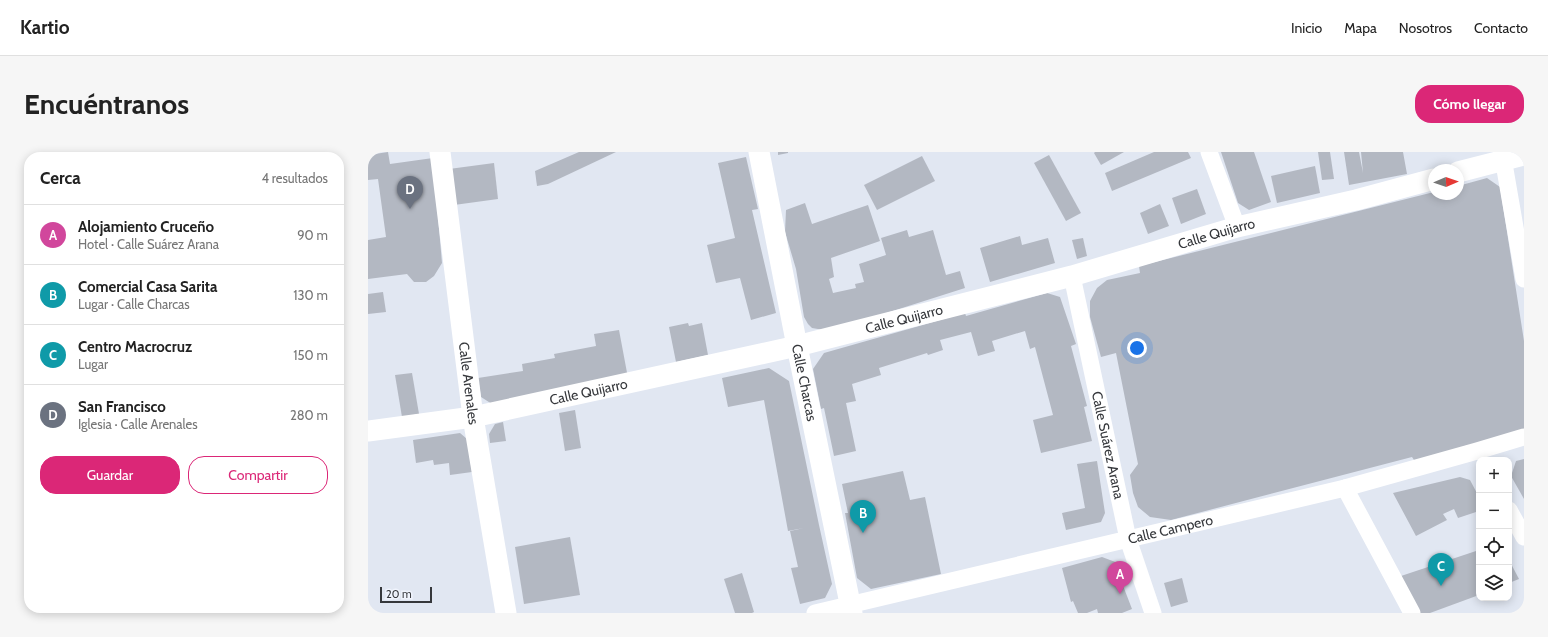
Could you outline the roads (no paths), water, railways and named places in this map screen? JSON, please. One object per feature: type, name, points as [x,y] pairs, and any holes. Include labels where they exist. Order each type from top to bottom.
[{"type":"street","name":"Calle Arenales","points":[[440,152],[473,417],[506,613]]},
{"type":"street","name":"Calle Charcas","points":[[759,152],[851,609]]},
{"type":"street","points":[[1209,152],[1238,227]]},
{"type":"street","points":[[1464,170],[1502,156],[1524,155]]},
{"type":"street","points":[[1502,156],[1524,279]]},
{"type":"street","name":"Calle Quijarro","points":[[368,431],[473,417],[797,346],[1072,276],[1238,227],[1356,200],[1428,181]]},
{"type":"street","name":"Calle Suárez Arana","points":[[1072,276],[1128,539],[1153,613]]},
{"type":"street","name":"Calle Campero","points":[[814,613],[851,609],[1128,539],[1479,456],[1524,436]]},
{"type":"street","points":[[1345,488],[1412,613]]},
{"type":"street","points":[[1512,515],[1524,537]]},
{"type":"place","name":"San Francisco","points":[[410,209]]},
{"type":"place","name":"Comercial Casa Sarita","points":[[863,533]]},
{"type":"place","name":"Centro Macrocruz","points":[[1441,586]]},
{"type":"place","name":"Alojamiento Cruceño","points":[[1120,594]]}]
